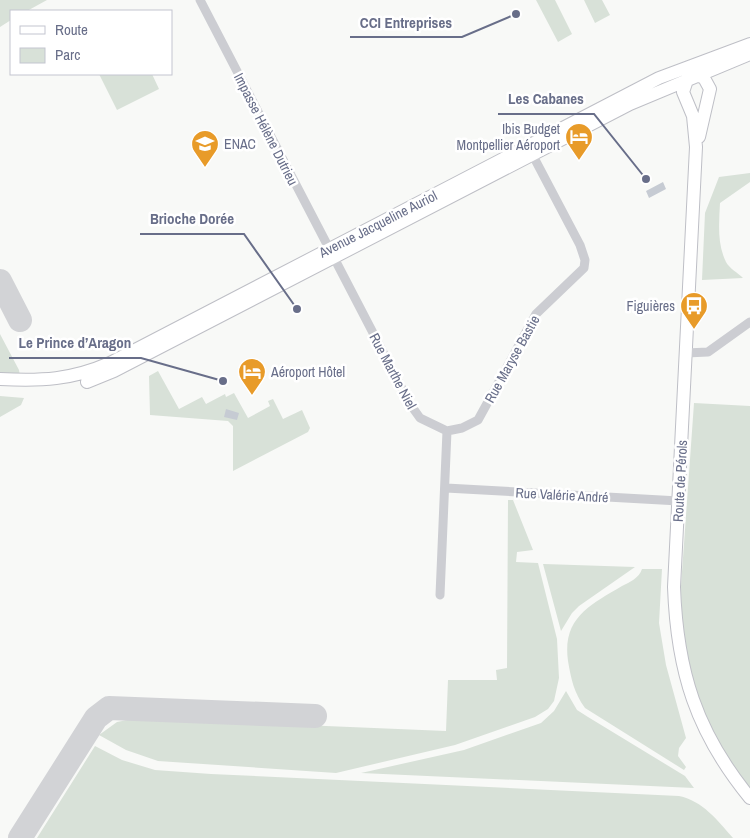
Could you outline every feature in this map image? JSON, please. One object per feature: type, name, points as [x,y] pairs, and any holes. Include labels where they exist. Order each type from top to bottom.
[{"type":"main road","name":"Avenue Jacqueline Auriol","points":[[0,386],[62,387],[90,381],[114,371],[331,253],[530,150],[673,72],[750,45]]},
{"type":"main road","points":[[686,98],[683,89],[690,74],[750,45]]},
{"type":"main road","name":"Avenue Jacqueline Auriol","points":[[530,150],[690,74],[750,54]]},
{"type":"main road","name":"Route de Pérols","points":[[696,147],[710,97],[723,68],[733,61]]},
{"type":"main road","points":[[655,92],[670,92],[698,104],[710,97],[709,84],[690,74],[673,72]]},
{"type":"main road","name":"Route de Pérols","points":[[686,98],[693,116],[696,147],[674,587],[680,659],[700,719],[717,752],[750,798]]},
{"type":"main road","name":"Avenue Jacqueline Auriol","points":[[0,379],[60,380],[87,373],[331,253]]},
{"type":"street","name":"Impasse Hélène Dutrieu","points":[[200,0],[331,253]]},
{"type":"street","name":"Rue Maryse Bastie","points":[[447,432],[462,428],[478,420],[536,314],[584,268],[585,260],[580,245],[530,150]]},
{"type":"street","name":"Rue Marthe Niel","points":[[331,253],[415,413],[423,420],[447,432]]},
{"type":"street","points":[[686,353],[708,352],[750,322]]},
{"type":"street","points":[[440,595],[447,432]]},
{"type":"street","name":"Rue Valérie André","points":[[446,488],[679,501]]},
{"type":"green space","points":[[0,0],[47,0],[29,10],[10,10],[10,21],[0,27]]},
{"type":"green space","points":[[536,0],[555,0],[572,34],[558,42]]},
{"type":"green space","points":[[584,0],[602,0],[610,15],[595,23]]},
{"type":"green space","points":[[100,75],[152,75],[159,89],[117,110]]},
{"type":"green space","points":[[750,173],[750,182],[720,203],[719,233],[723,255],[729,266],[743,278],[702,280],[705,213],[719,177]]},
{"type":"green space","points":[[0,334],[19,370],[20,377],[0,375]]},
{"type":"green space","points":[[158,371],[179,409],[202,397],[206,404],[225,394],[226,397],[234,393],[248,418],[270,406],[268,401],[273,399],[283,419],[302,410],[310,428],[308,432],[233,471],[233,426],[228,421],[150,415],[149,376]]},
{"type":"green space","points":[[0,396],[24,398],[21,405],[0,417]]},
{"type":"green space","points":[[694,403],[750,406],[750,793],[735,772],[699,705],[682,645],[681,586]]},
{"type":"green space","points":[[508,500],[513,500],[533,550],[517,552],[516,562],[538,563],[557,639],[559,678],[554,701],[548,709],[535,717],[455,745],[336,773],[158,761],[126,750],[99,735],[117,722],[137,718],[446,731],[448,680],[497,680],[496,670],[507,668]]},
{"type":"green space","points":[[543,564],[635,567],[579,606],[572,613],[561,631]]},
{"type":"green space","points":[[642,569],[662,569],[659,623],[666,665],[686,738],[679,748],[678,756],[686,767],[684,770],[585,708],[570,674],[567,646],[569,634],[574,623],[589,607],[634,579]]},
{"type":"green space","points":[[566,691],[577,710],[685,776],[694,788],[361,773],[464,750],[541,723],[554,711]]},
{"type":"green space","points":[[95,746],[122,760],[155,770],[679,796],[702,807],[733,838],[37,838]]},
{"type":"shaded area","points":[[663,182],[666,189],[649,198],[646,191]]},
{"type":"shaded area","points":[[226,409],[239,413],[237,420],[224,417]]},
{"type":"taxiway","points":[[0,281],[20,320]]},
{"type":"taxiway","points":[[20,838],[96,718],[109,708],[315,716]]},
{"type":"place","name":"CCI Entreprises","points":[[516,14]]},
{"type":"place","name":"Ibis Budget Montpellier Aéroport","points":[[579,161]]},
{"type":"place","name":"ENAC","points":[[205,168]]},
{"type":"place","name":"Les Cabanes","points":[[646,179]]},
{"type":"place","name":"Brioche Dorée","points":[[297,309]]},
{"type":"place","name":"Figuières","points":[[694,330]]},
{"type":"place","name":"Le Prince d’Aragon","points":[[223,381]]},
{"type":"place","name":"Aéroport Hôtel","points":[[252,396]]}]
